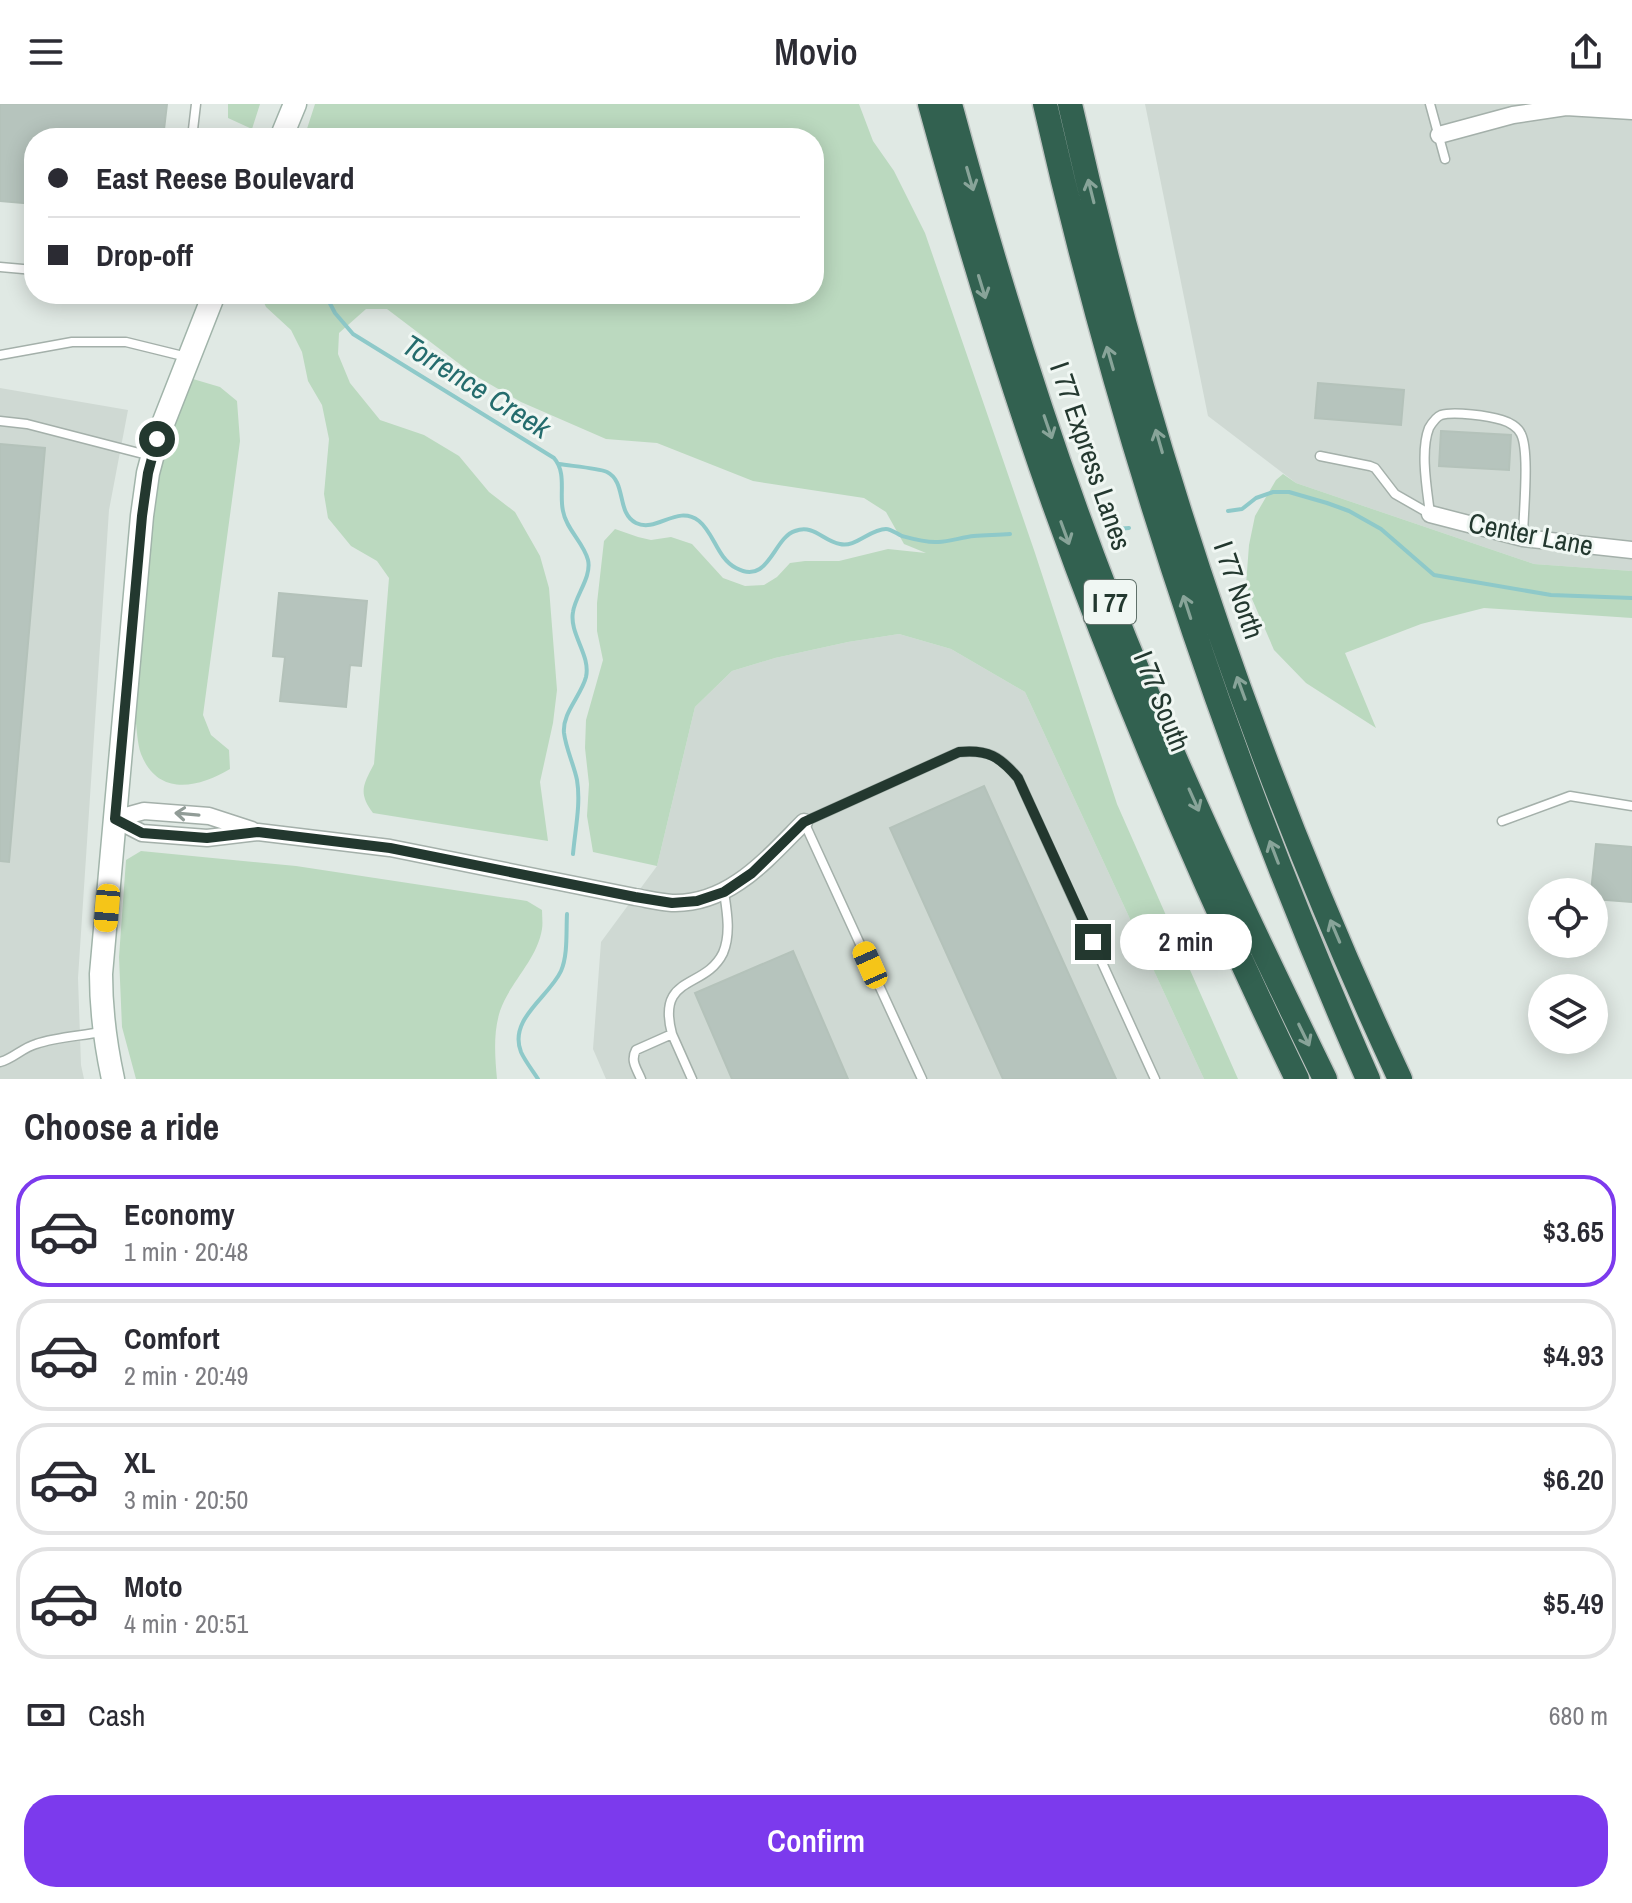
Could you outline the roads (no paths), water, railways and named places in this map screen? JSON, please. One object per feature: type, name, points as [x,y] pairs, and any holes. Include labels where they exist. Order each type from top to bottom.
[{"type":"highway","name":"I 77 South","points":[[930,104],[979,278],[1053,502],[1091,605],[1173,809],[1297,1079]]},
{"type":"highway","name":"I 77 Express Lanes","points":[[950,104],[1007,303],[1109,599],[1194,800],[1325,1079]]},
{"type":"highway","name":"I 77 Express Lanes","points":[[1045,104],[1110,359],[1174,568],[1245,776],[1325,980],[1368,1079]]},
{"type":"highway","name":"I 77 North","points":[[1070,104],[1133,353],[1202,576],[1269,767],[1309,869],[1400,1079]]},
{"type":"street","points":[[285,128],[295,104]]},
{"type":"street","points":[[1439,135],[1513,115],[1566,107],[1632,111]]},
{"type":"street","points":[[113,1079],[103,1032],[101,974],[142,516],[157,439],[210,304]]},
{"type":"street","name":"Center Lane","points":[[1430,514],[1523,538],[1632,550]]},
{"type":"street","points":[[115,819],[142,833],[207,838],[258,832],[390,848],[672,903],[697,901],[724,892],[752,873],[804,822]]},
{"type":"lane","points":[[193,128],[196,104]]},
{"type":"lane","points":[[1430,104],[1445,159]]},
{"type":"lane","points":[[0,267],[24,269]]},
{"type":"lane","points":[[0,355],[72,342],[126,342],[188,358]]},
{"type":"lane","points":[[1430,514],[1426,444],[1434,419],[1455,414],[1504,420],[1516,427],[1525,449],[1523,538]]},
{"type":"lane","points":[[0,421],[27,424],[153,457]]},
{"type":"lane","points":[[1320,456],[1375,468],[1395,494],[1430,514]]},
{"type":"lane","points":[[922,1079],[804,822],[959,752],[975,750],[1005,762],[1018,778],[1155,1079]]},
{"type":"lane","points":[[1502,821],[1570,796],[1632,806]]},
{"type":"lane","points":[[692,1079],[672,1034],[669,1021],[672,997],[679,988],[715,966],[723,953],[728,919],[724,892]]},
{"type":"lane","points":[[0,1062],[37,1044],[103,1032]]},
{"type":"lane","points":[[641,1079],[634,1063],[636,1050],[672,1034]]},
{"type":"waterway","name":"Torrence Creek","points":[[330,304],[353,334],[554,458],[558,464],[565,518],[586,554],[589,566],[573,612],[574,628],[586,661],[586,677],[564,726],[578,789],[573,854]]},
{"type":"waterway","points":[[559,464],[607,472],[617,483],[626,512],[636,523],[652,525],[683,516],[699,521],[724,558],[747,572],[763,566],[788,535],[802,529],[846,545],[886,529],[902,536],[934,542],[1010,534]]},
{"type":"waterway","points":[[1228,511],[1242,509],[1256,498],[1273,492],[1289,492],[1349,511],[1381,529],[1434,575],[1551,595],[1632,598]]},
{"type":"waterway","points":[[1116,529],[1129,528]]},
{"type":"waterway","name":"Torrence Creek","points":[[538,1079],[521,1052],[518,1040],[525,1019],[561,971],[566,951],[567,914]]}]
